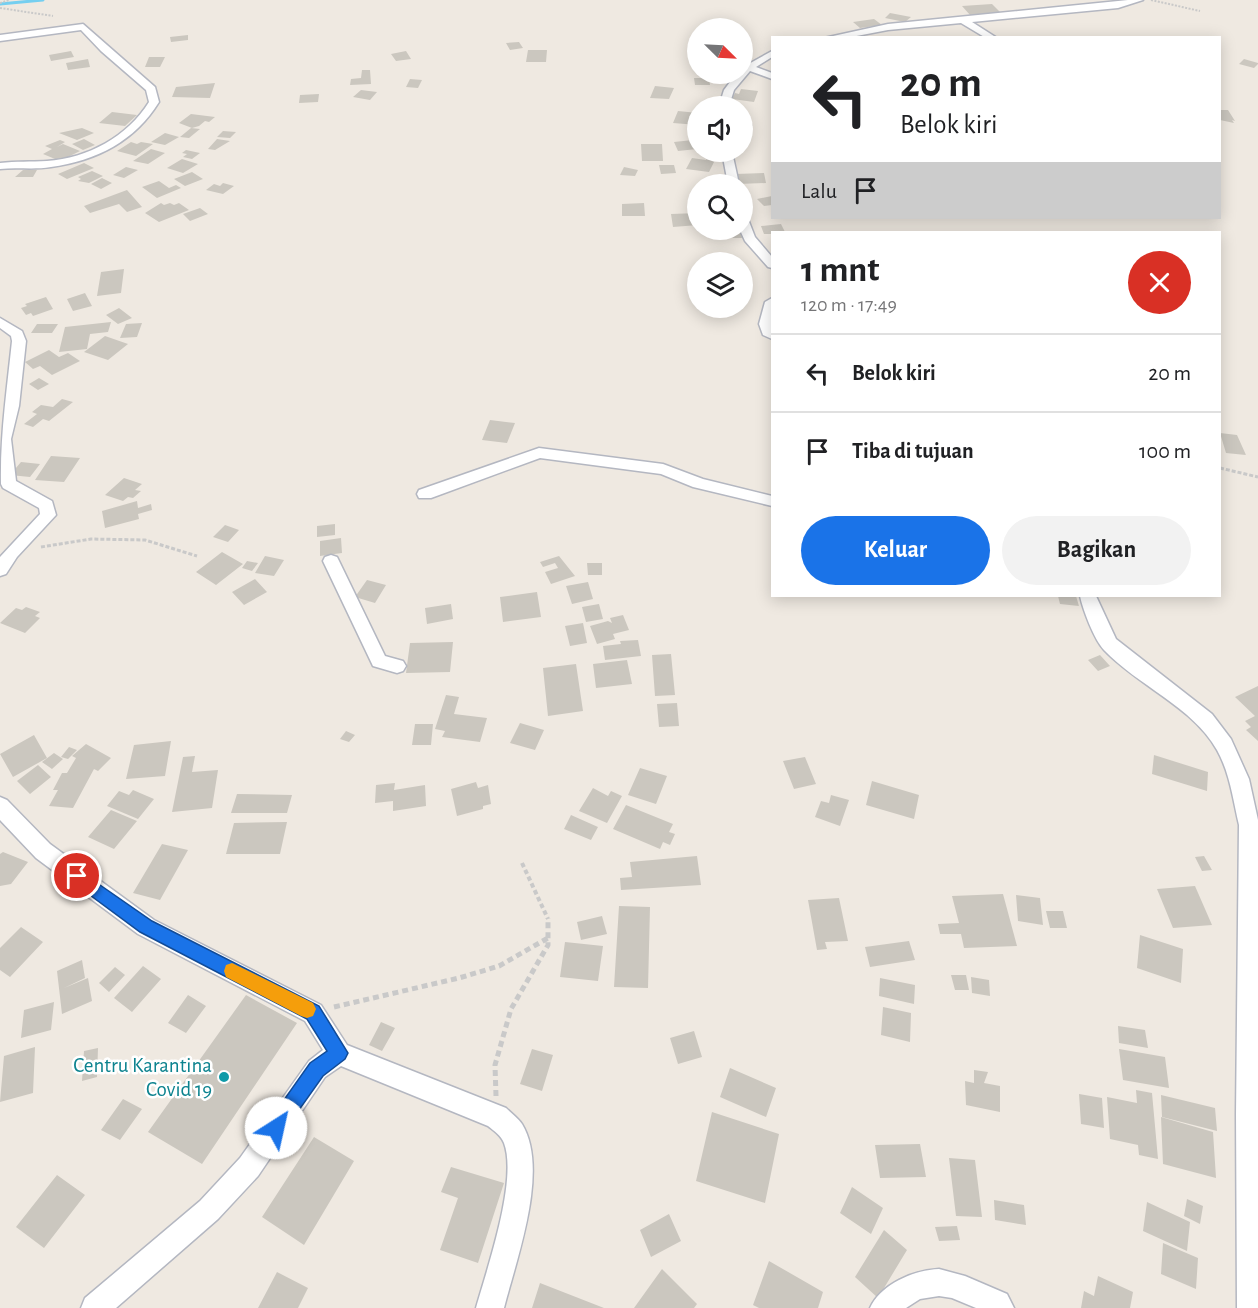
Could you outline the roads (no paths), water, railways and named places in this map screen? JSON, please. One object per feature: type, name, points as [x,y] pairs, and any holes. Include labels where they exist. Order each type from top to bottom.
[{"type":"street","points":[[840,36],[907,25],[1118,5],[1139,0]]},
{"type":"street","points":[[961,19],[990,36]]},
{"type":"street","points":[[906,36],[903,33],[907,25]]},
{"type":"street","points":[[0,38],[83,27],[104,49],[151,89],[154,102],[140,123],[124,136],[82,158],[50,164],[0,166]]},
{"type":"street","points":[[753,66],[771,54]]},
{"type":"street","points":[[753,69],[771,76]]},
{"type":"street","points":[[751,240],[771,263]]},
{"type":"street","points":[[771,306],[766,324],[771,334]]},
{"type":"street","points":[[0,322],[17,334],[19,341],[12,405],[4,439],[9,484],[46,505],[48,515],[11,553],[0,570]]},
{"type":"street","points":[[425,494],[538,453],[663,469],[699,483],[771,501]]},
{"type":"street","points":[[331,561],[379,661],[397,666]]},
{"type":"street","points":[[1088,597],[1109,644],[1205,720],[1224,745],[1239,779],[1249,825],[1248,1114],[1251,1308]]},
{"type":"street","points":[[0,806],[43,851],[146,927],[313,1012],[339,1053],[497,1117],[513,1132],[520,1153],[518,1191],[490,1308]]},
{"type":"street","points":[[95,1308],[209,1210],[249,1167],[317,1069],[339,1053]]},
{"type":"street","points":[[884,1308],[925,1282],[955,1284],[997,1304],[1000,1308]]},
{"type":"waterway","points":[[0,4],[43,0]]},
{"type":"place","name":"Centru Karantina Covid 19","points":[[224,1077]]}]
